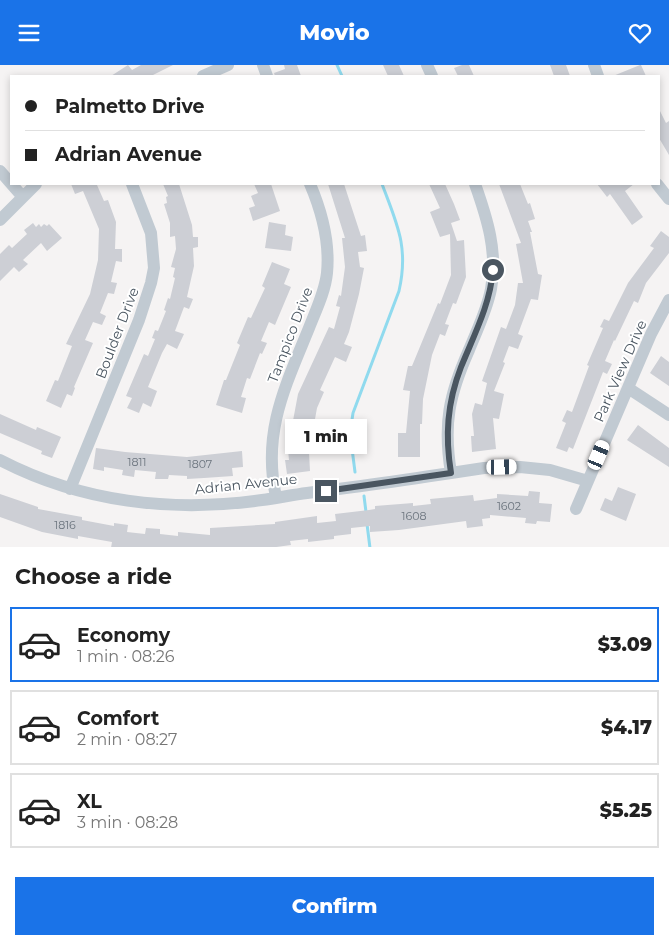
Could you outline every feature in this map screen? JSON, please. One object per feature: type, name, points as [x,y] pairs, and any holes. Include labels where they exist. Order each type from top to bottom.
[{"type":"street","points":[[206,75],[228,65]]},
{"type":"street","points":[[0,171],[10,182]]},
{"type":"street","points":[[12,185],[22,196]]},
{"type":"street","points":[[0,220],[35,185]]},
{"type":"street","name":"Boulder Drive","points":[[70,489],[140,320],[151,283],[154,268],[152,233],[132,185]]},
{"type":"street","name":"Tampico Drive","points":[[276,497],[271,463],[271,444],[275,420],[290,376],[323,293],[327,274],[328,252],[326,233],[310,185]]},
{"type":"street","points":[[451,473],[447,444],[447,423],[450,406],[460,369],[488,303],[492,279],[492,241],[475,185]]},
{"type":"street","points":[[658,185],[669,199]]},
{"type":"street","name":"Park View Drive","points":[[576,509],[651,334],[669,300]]},
{"type":"street","points":[[628,387],[669,415]]},
{"type":"street","name":"Adrian Avenue","points":[[0,460],[24,473],[70,489],[108,498],[147,504],[196,505],[262,500],[484,468],[520,467],[550,469],[588,481]]},
{"type":"building","points":[[128,65],[132,70],[141,65],[173,65],[153,75],[113,75]]},
{"type":"building","points":[[284,65],[297,65],[301,75],[275,75],[274,73],[285,69]]},
{"type":"building","points":[[383,65],[399,65],[404,75],[388,75]]},
{"type":"building","points":[[469,65],[474,75],[458,75],[454,68]]},
{"type":"building","points":[[550,65],[566,65],[570,75],[554,75]]},
{"type":"building","points":[[640,65],[646,75],[615,75]]},
{"type":"building","points":[[660,111],[666,123],[669,121],[669,155],[660,140]]},
{"type":"building","points":[[71,185],[97,185],[104,201],[108,200],[116,222],[115,249],[122,249],[122,262],[116,261],[111,282],[117,283],[114,294],[108,293],[100,313],[106,316],[102,325],[93,322],[85,340],[93,343],[72,396],[67,394],[61,408],[46,401],[55,380],[58,381],[72,346],[66,344],[90,294],[98,260],[99,229],[83,191],[75,194]]},
{"type":"building","points":[[163,185],[179,185],[192,225],[193,237],[198,237],[198,247],[193,248],[194,266],[187,297],[193,299],[189,309],[184,307],[175,331],[184,334],[177,349],[167,344],[148,387],[157,391],[151,407],[143,403],[139,413],[127,408],[132,398],[126,396],[144,354],[148,356],[155,339],[152,338],[155,330],[158,331],[166,311],[164,310],[168,298],[170,299],[175,278],[173,277],[175,268],[171,267],[176,249],[175,236],[170,237],[170,223],[164,204],[167,203],[166,197],[168,196]]},
{"type":"building","points":[[254,185],[271,185],[280,211],[253,221],[249,208],[255,206],[251,196],[258,193]]},
{"type":"building","points":[[328,185],[344,185],[361,236],[365,235],[367,251],[358,252],[360,267],[364,268],[349,332],[344,344],[352,347],[346,362],[335,357],[320,390],[324,392],[317,408],[309,452],[310,471],[287,474],[285,460],[289,460],[287,440],[290,425],[292,426],[298,394],[329,327],[334,329],[340,307],[336,306],[339,295],[341,296],[345,267],[342,238],[345,238]]},
{"type":"building","points":[[429,185],[445,185],[454,204],[460,220],[451,223],[457,241],[464,240],[466,277],[456,304],[453,303],[445,324],[449,325],[445,336],[440,334],[432,355],[423,399],[422,424],[420,424],[420,457],[398,457],[398,433],[406,433],[410,391],[403,390],[408,366],[412,366],[451,275],[450,234],[440,237],[430,212],[440,208]]},
{"type":"building","points":[[499,185],[520,185],[528,204],[530,203],[535,219],[528,221],[532,232],[530,232],[538,274],[542,275],[538,300],[531,299],[518,334],[523,336],[518,349],[509,346],[503,362],[505,363],[494,391],[504,394],[499,419],[493,418],[496,449],[472,452],[471,436],[474,436],[472,414],[475,403],[482,405],[487,383],[482,381],[501,327],[506,329],[515,305],[518,283],[523,283],[516,244],[521,243]]},
{"type":"building","points":[[598,185],[633,185],[625,191],[643,217],[632,225],[610,194],[607,197]]},
{"type":"building","points":[[269,222],[286,225],[285,235],[293,237],[291,251],[265,248]]},
{"type":"building","points":[[33,223],[36,227],[39,224],[41,227],[44,224],[47,226],[49,224],[62,238],[47,251],[41,243],[23,260],[28,264],[19,272],[14,267],[0,281],[0,254],[9,245],[12,248],[27,234],[24,230]]},
{"type":"building","points":[[661,231],[669,237],[669,253],[646,283],[638,303],[634,301],[614,340],[605,361],[612,364],[607,374],[603,372],[573,449],[569,447],[567,452],[556,448],[566,423],[562,421],[567,410],[572,412],[589,366],[587,365],[603,328],[600,327],[604,319],[609,321],[628,283],[654,248],[650,246]]},
{"type":"building","points":[[272,262],[290,269],[284,284],[291,287],[275,325],[269,322],[261,341],[267,343],[262,354],[260,353],[250,379],[247,378],[241,397],[246,398],[242,413],[216,405],[224,380],[226,380],[240,345],[237,343],[248,317],[251,318],[265,288],[262,286]]},
{"type":"building","points":[[661,356],[669,362],[669,386],[650,373]]},
{"type":"building","points":[[0,414],[36,430],[37,427],[61,437],[52,458],[41,454],[42,451],[0,433]]},
{"type":"building","points":[[638,425],[669,448],[669,467],[627,440]]},
{"type":"building","points":[[96,448],[187,457],[242,451],[243,467],[232,468],[233,476],[187,479],[187,476],[169,475],[168,479],[155,479],[156,472],[135,470],[134,477],[122,475],[123,470],[104,467],[104,471],[93,469]]},
{"type":"building","points":[[618,487],[636,494],[626,521],[600,510],[605,498],[612,501]]},
{"type":"building","points":[[529,491],[540,492],[539,503],[552,504],[550,522],[537,521],[536,524],[525,523],[526,518],[490,515],[490,518],[482,519],[483,526],[467,528],[466,521],[370,532],[370,526],[351,528],[351,534],[334,536],[334,539],[308,542],[308,539],[290,541],[291,545],[276,547],[111,547],[112,542],[78,536],[78,539],[42,532],[0,517],[0,494],[38,507],[38,509],[82,517],[82,520],[114,526],[114,523],[128,525],[127,532],[145,534],[146,528],[160,529],[160,534],[178,536],[178,532],[210,535],[210,528],[275,524],[275,522],[317,516],[317,523],[336,521],[335,514],[375,509],[375,506],[413,503],[413,506],[431,504],[430,499],[473,495],[474,501],[497,498],[497,494],[528,496]]},
{"type":"waterway","points":[[337,65],[342,75]]},
{"type":"waterway","points":[[355,472],[350,433],[353,413],[399,291],[402,275],[403,261],[400,236],[382,185]]},
{"type":"waterway","points":[[364,496],[366,512]]},
{"type":"waterway","points":[[367,524],[370,547]]},
{"type":"route","points":[[326,491],[451,473],[447,444],[447,423],[450,406],[460,369],[488,303],[492,288],[493,270]]}]
